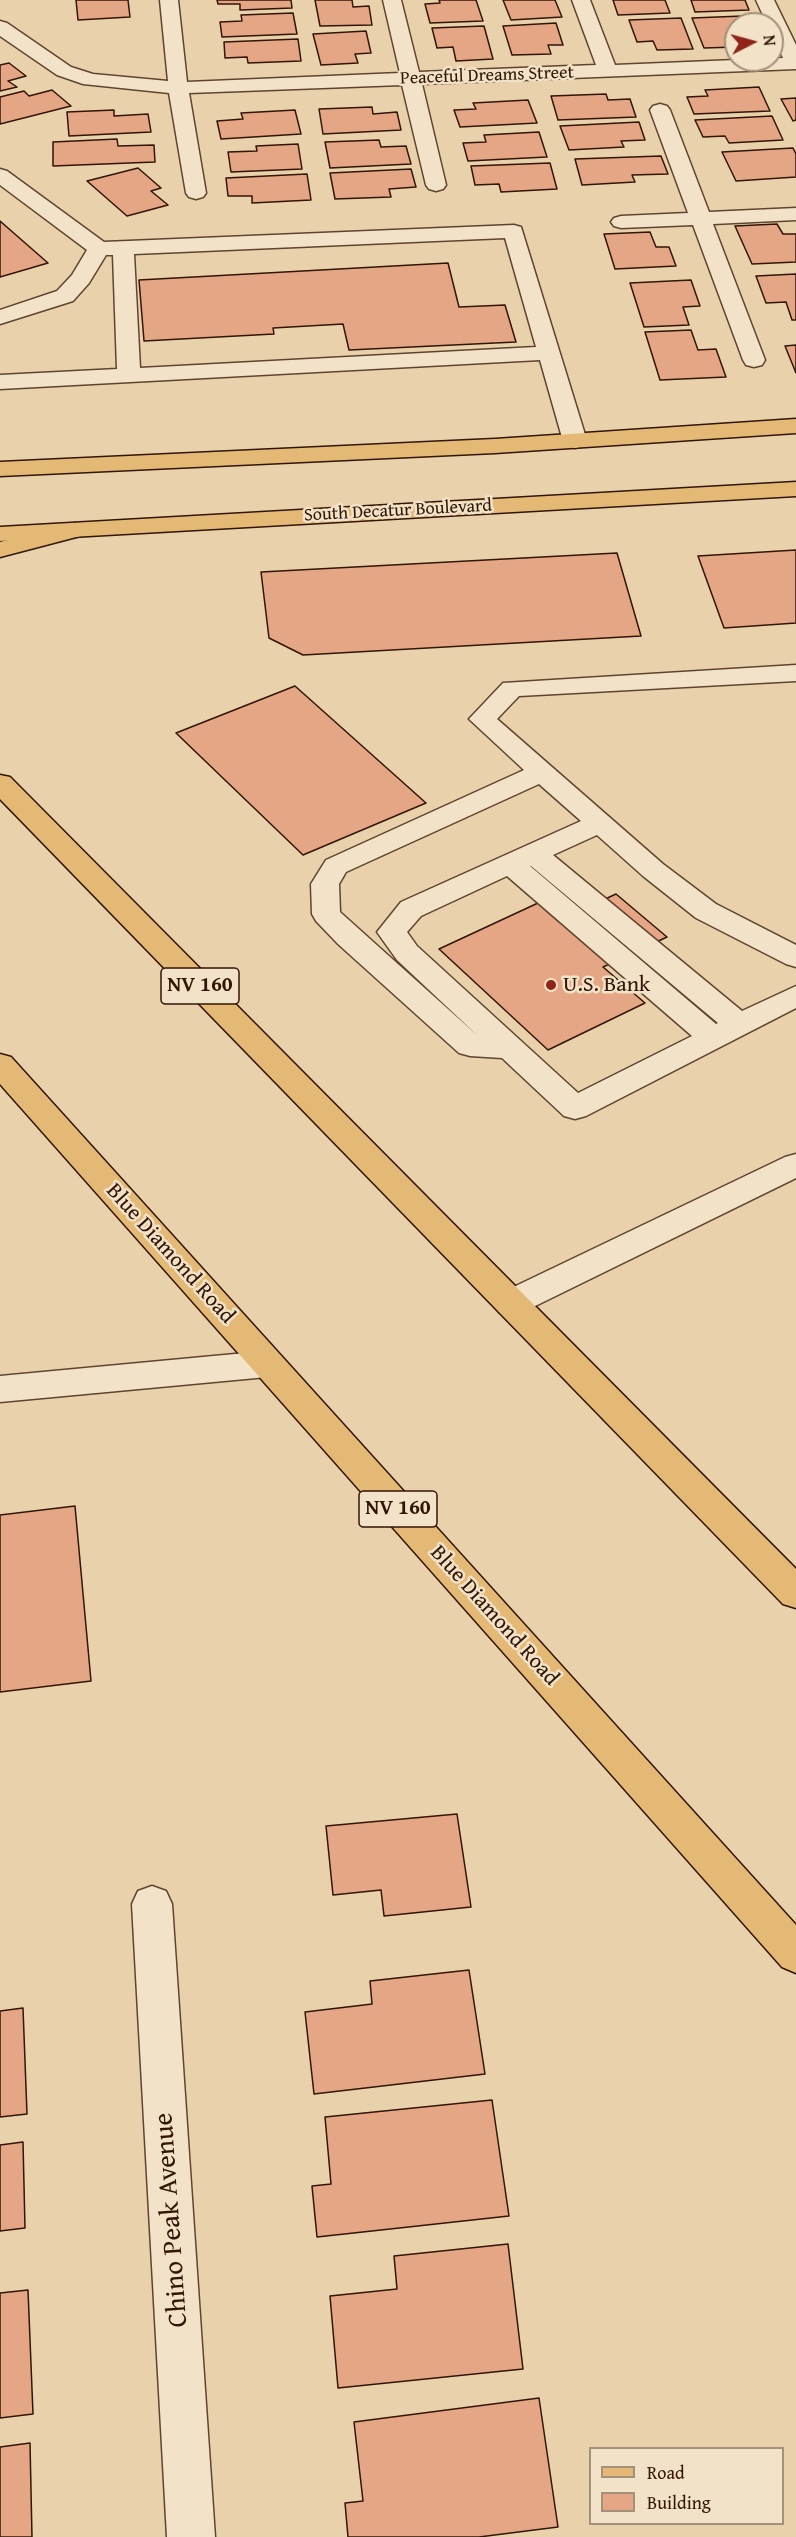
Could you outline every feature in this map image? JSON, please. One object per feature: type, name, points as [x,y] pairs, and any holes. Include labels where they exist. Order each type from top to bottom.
[{"type":"main road","points":[[0,469],[575,441],[796,426]]},
{"type":"main road","name":"South Decatur Boulevard","points":[[0,534],[796,489]]},
{"type":"main road","points":[[0,550],[75,530]]},
{"type":"main road","name":"NV 160","points":[[0,783],[796,1593]]},
{"type":"main road","name":"Blue Diamond Road","points":[[0,1064],[796,1954]]},
{"type":"street","points":[[169,0],[178,88],[195,193]]},
{"type":"street","points":[[392,0],[436,185]]},
{"type":"street","points":[[581,0],[608,71]]},
{"type":"street","points":[[765,0],[795,63]]},
{"type":"street","name":"Peaceful Dreams Street","points":[[0,27],[64,71],[90,80],[178,88],[795,63]]},
{"type":"street","points":[[660,111],[754,360]]},
{"type":"street","points":[[0,175],[99,249],[514,231],[575,441]]},
{"type":"street","points":[[621,222],[796,214]]},
{"type":"street","points":[[123,248],[129,375]]},
{"type":"street","points":[[0,317],[64,297],[81,278],[99,249]]},
{"type":"street","points":[[0,382],[549,353]]},
{"type":"street","points":[[796,673],[512,689],[482,719],[653,870],[706,911],[796,957]]},
{"type":"street","points":[[509,1048],[470,1046],[356,945],[326,914],[325,884],[336,866],[542,772]]},
{"type":"street","points":[[600,824],[411,909],[392,932],[407,953],[575,1108],[796,996]]},
{"type":"street","points":[[532,855],[737,1026]]},
{"type":"street","points":[[532,855],[737,1026]]},
{"type":"street","points":[[511,1303],[796,1165]]},
{"type":"street","points":[[0,1389],[267,1364]]},
{"type":"street","name":"Chino Peak Avenue","points":[[152,1904],[191,2537]]},
{"type":"building","points":[[76,0],[128,0],[130,17],[78,20]]},
{"type":"building","points":[[217,0],[291,0],[292,8],[240,10],[240,4],[218,4]]},
{"type":"building","points":[[315,0],[352,0],[353,7],[369,6],[372,25],[320,26]]},
{"type":"building","points":[[439,0],[476,0],[483,21],[430,23],[425,4],[440,3]]},
{"type":"building","points":[[503,0],[555,0],[562,17],[511,20]]},
{"type":"building","points":[[613,0],[665,0],[670,13],[618,15]]},
{"type":"building","points":[[691,0],[745,0],[749,10],[695,12]]},
{"type":"building","points":[[293,13],[297,34],[222,37],[220,22],[242,21],[241,15]]},
{"type":"building","points":[[724,17],[724,47],[704,48],[692,18]]},
{"type":"building","points":[[681,18],[693,49],[657,50],[653,41],[637,42],[629,20]]},
{"type":"building","points":[[556,23],[563,45],[548,45],[551,54],[512,55],[503,26]]},
{"type":"building","points":[[484,26],[493,59],[456,61],[453,47],[437,48],[432,28]]},
{"type":"building","points":[[366,31],[371,53],[355,54],[358,63],[321,65],[313,34]]},
{"type":"building","points":[[298,39],[301,61],[248,63],[247,57],[225,58],[224,42]]},
{"type":"building","points":[[9,63],[26,76],[8,81],[17,87],[0,91],[0,65]]},
{"type":"building","points":[[759,87],[770,111],[694,114],[687,97],[708,96],[705,90]]},
{"type":"building","points":[[52,90],[71,106],[0,124],[0,97],[24,91],[29,96]]},
{"type":"building","points":[[606,94],[608,100],[630,99],[636,117],[558,120],[551,96]]},
{"type":"building","points":[[796,98],[796,120],[793,121],[781,99]]},
{"type":"building","points":[[528,100],[537,123],[460,127],[454,110],[476,109],[473,103]]},
{"type":"building","points":[[372,107],[373,114],[397,112],[401,130],[323,134],[319,109]]},
{"type":"building","points":[[114,110],[114,116],[148,114],[151,132],[69,136],[67,112]]},
{"type":"building","points":[[295,110],[301,134],[221,139],[217,121],[243,119],[241,113]]},
{"type":"building","points":[[772,116],[783,140],[729,143],[725,136],[703,137],[695,120]]},
{"type":"building","points":[[639,122],[645,140],[621,141],[624,147],[569,150],[560,126]]},
{"type":"building","points":[[539,132],[547,157],[468,161],[463,143],[486,142],[484,135]]},
{"type":"building","points":[[117,139],[118,146],[154,145],[155,162],[53,166],[53,142]]},
{"type":"building","points":[[379,140],[381,147],[406,146],[411,164],[330,168],[325,142]]},
{"type":"building","points":[[298,144],[302,169],[231,172],[228,152],[257,151],[256,146]]},
{"type":"building","points":[[793,148],[796,154],[796,177],[736,181],[722,152]]},
{"type":"building","points":[[661,156],[668,174],[632,175],[635,182],[582,185],[575,159]]},
{"type":"building","points":[[550,163],[557,189],[501,192],[499,184],[475,185],[471,166]]},
{"type":"building","points":[[138,168],[161,188],[151,191],[168,205],[127,216],[87,181]]},
{"type":"building","points":[[411,169],[416,187],[389,189],[391,197],[335,199],[330,173]]},
{"type":"building","points":[[307,174],[311,200],[252,203],[252,196],[228,196],[226,178]]},
{"type":"building","points":[[0,221],[48,263],[0,277]]},
{"type":"building","points":[[777,224],[783,234],[796,234],[796,262],[752,264],[735,226]]},
{"type":"building","points":[[650,232],[656,247],[669,247],[676,266],[615,269],[604,234]]},
{"type":"building","points":[[448,263],[459,307],[505,305],[516,342],[349,350],[343,324],[273,328],[274,334],[144,341],[139,280]]},
{"type":"building","points":[[796,274],[796,320],[792,320],[786,302],[766,303],[756,276]]},
{"type":"building","points":[[691,280],[700,306],[683,307],[689,325],[644,327],[630,283]]},
{"type":"building","points":[[691,330],[698,350],[716,349],[726,377],[660,380],[645,332]]},
{"type":"building","points":[[796,345],[796,373],[785,346]]},
{"type":"building","points":[[796,550],[796,623],[724,628],[698,556]]},
{"type":"building","points":[[617,553],[641,636],[303,655],[269,638],[261,572]]},
{"type":"building","points":[[295,686],[426,803],[303,855],[176,733]]},
{"type":"building","name":"U.S. Bank","points":[[616,894],[667,937],[603,967],[645,1003],[548,1050],[439,949],[538,903],[558,921]]},
{"type":"building","points":[[75,1506],[91,1681],[0,1692],[0,1515]]},
{"type":"building","points":[[457,1814],[471,1907],[384,1916],[381,1890],[333,1895],[326,1826]]},
{"type":"building","points":[[469,1970],[485,2074],[314,2094],[305,2012],[372,2004],[370,1981]]},
{"type":"building","points":[[23,2008],[27,2114],[0,2117],[0,2011]]},
{"type":"building","points":[[492,2100],[509,2216],[317,2237],[312,2186],[331,2184],[325,2117]]},
{"type":"building","points":[[23,2142],[25,2228],[0,2231],[0,2145]]},
{"type":"building","points":[[508,2244],[523,2369],[338,2388],[330,2296],[397,2289],[394,2256]]},
{"type":"building","points":[[28,2290],[33,2414],[0,2418],[0,2293]]},
{"type":"building","points":[[539,2398],[558,2527],[479,2537],[348,2537],[345,2503],[363,2501],[354,2422]]},
{"type":"building","points":[[30,2443],[32,2537],[0,2537],[0,2447]]},
{"type":"place","name":"U.S. Bank","points":[[551,985]]}]
